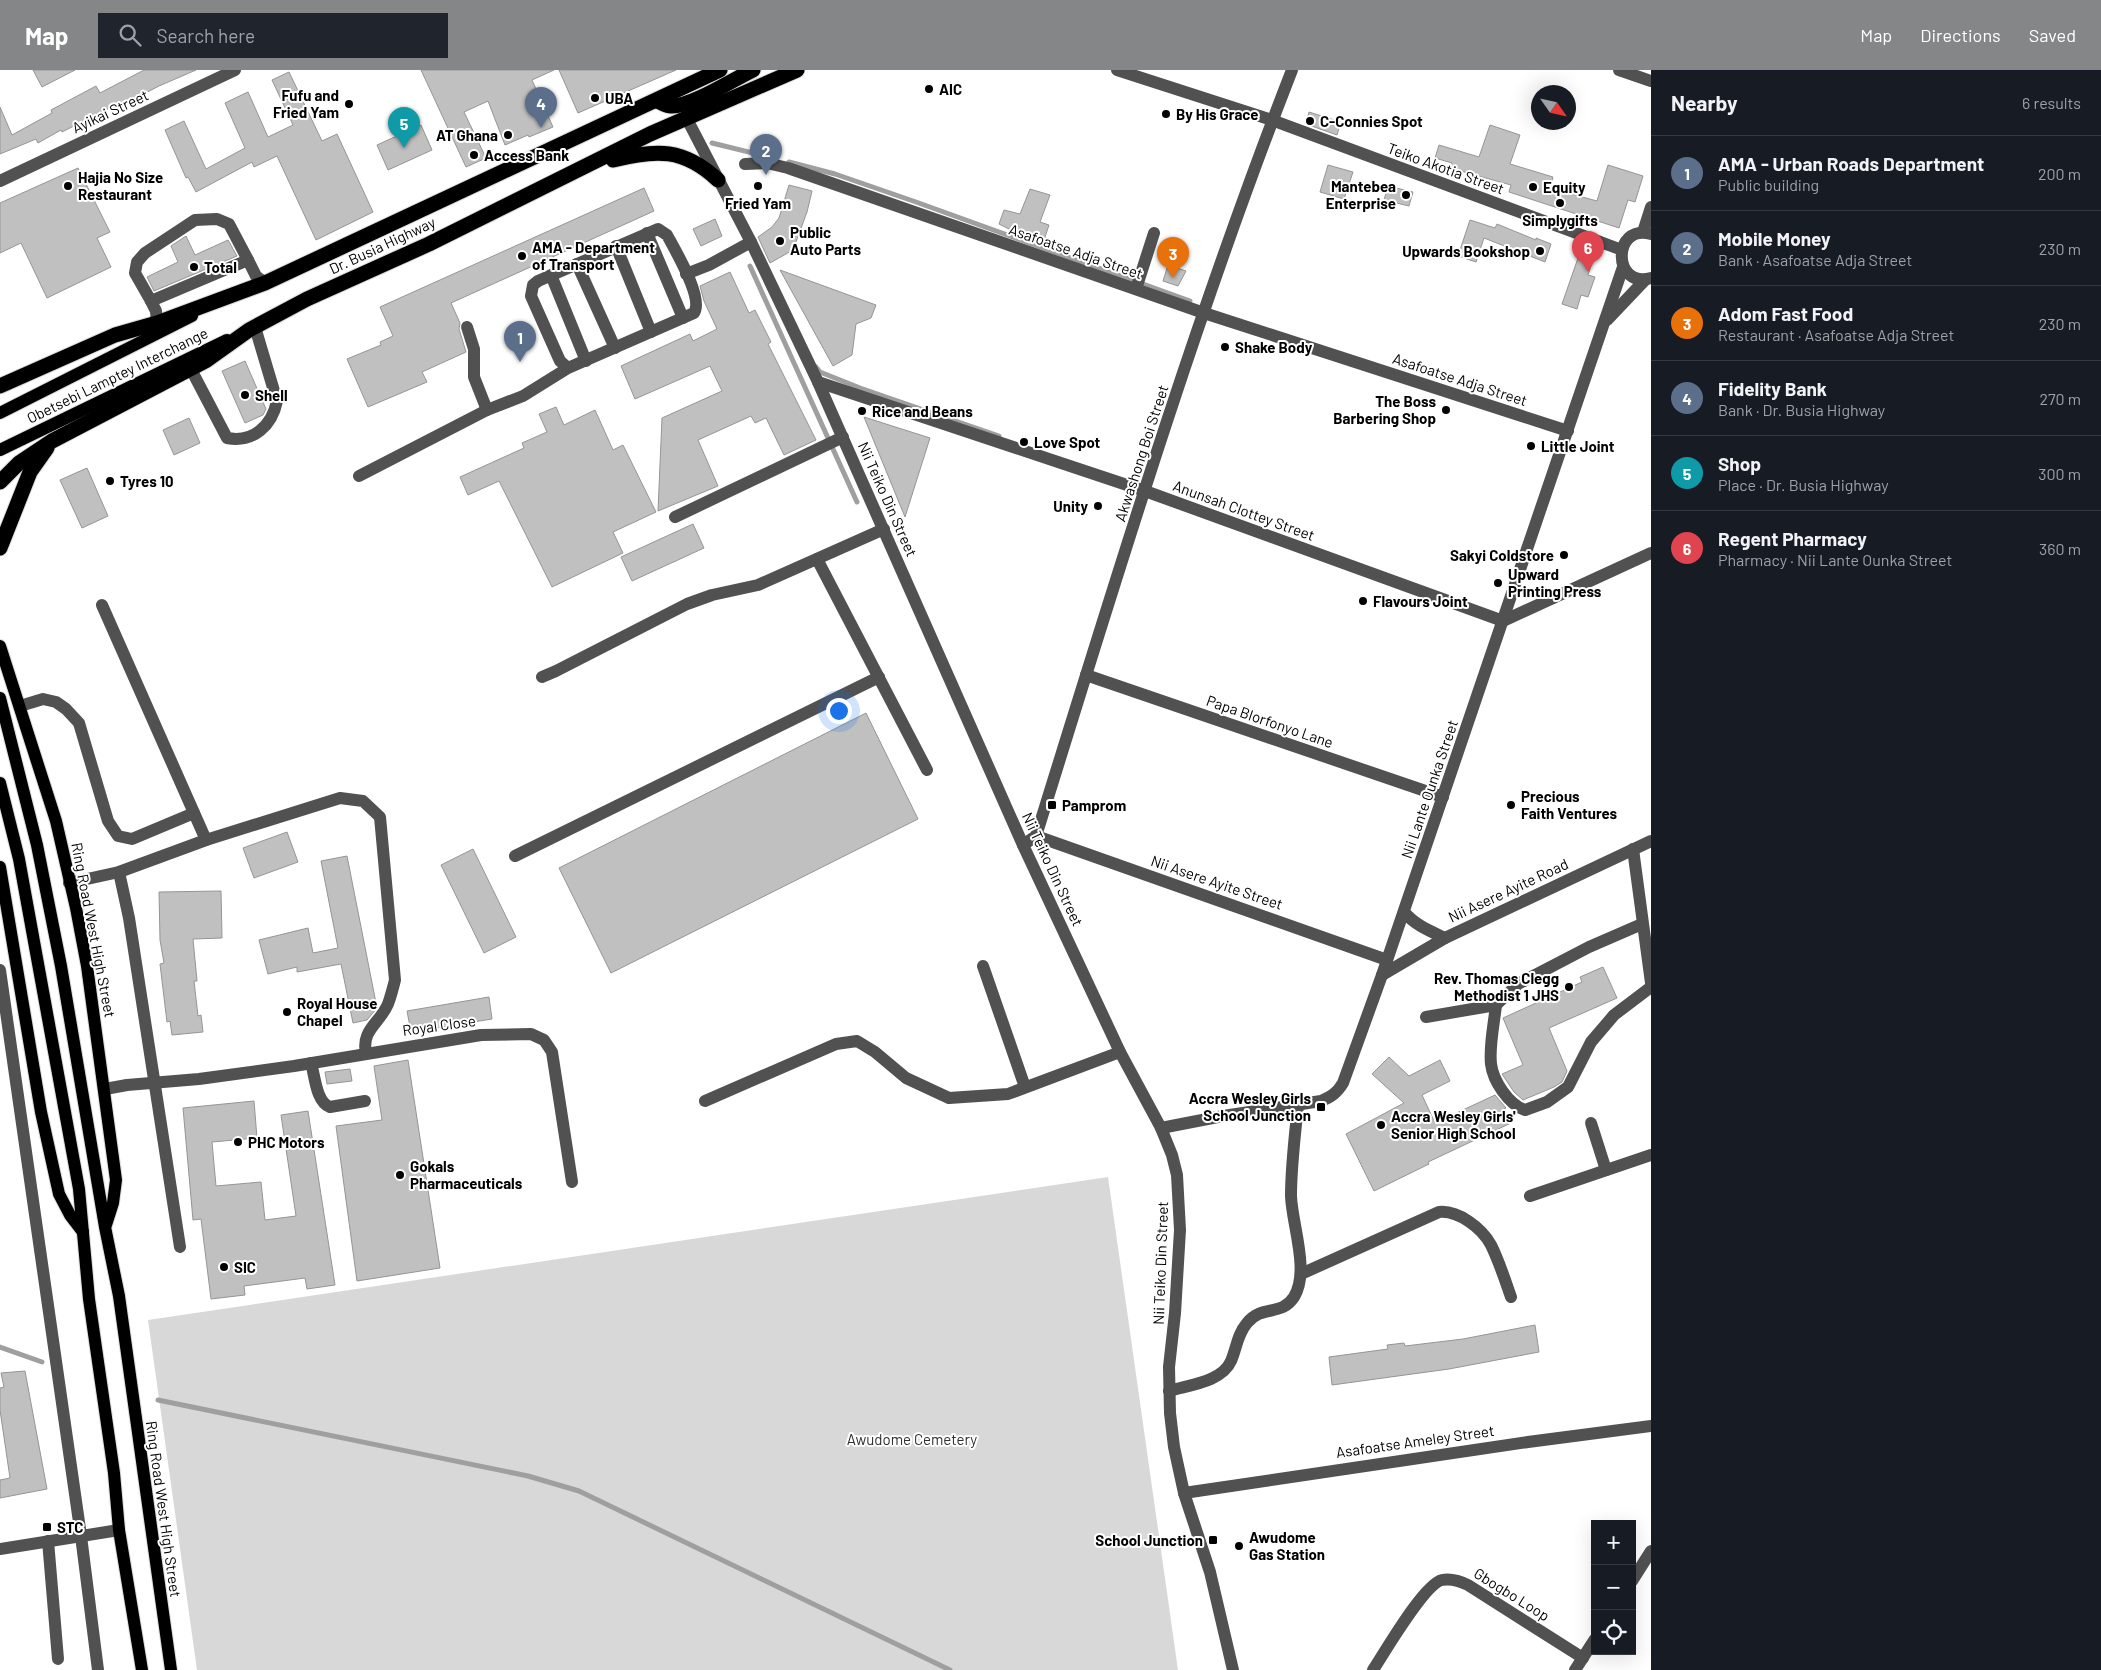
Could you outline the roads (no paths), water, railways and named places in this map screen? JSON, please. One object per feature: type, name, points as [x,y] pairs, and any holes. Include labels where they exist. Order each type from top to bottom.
[{"type":"highway","name":"Dr. Busia Highway","points":[[3,384],[115,335],[157,323],[265,283],[720,70]]},
{"type":"highway","points":[[656,101],[670,106],[682,104],[706,95],[753,70]]},
{"type":"highway","name":"Dr. Busia Highway","points":[[0,482],[18,463],[52,441],[207,360],[252,328],[307,299],[429,244],[650,134],[797,70]]},
{"type":"highway","points":[[583,168],[632,155],[678,154],[696,161],[718,180]]},
{"type":"highway","points":[[0,548],[30,472],[52,441]]},
{"type":"main road","name":"Obetsebi Lamptey Interchange","points":[[0,413],[235,295]]},
{"type":"main road","name":"Obetsebi Lamptey Interchange","points":[[0,450],[252,328]]},
{"type":"main road","name":"Ring Road West High Street","points":[[0,646],[56,821],[86,966],[105,1089],[116,1180],[113,1203],[105,1227]]},
{"type":"main road","name":"Ring Road West High Street","points":[[0,698],[41,864],[61,966],[96,1180],[119,1296],[171,1670]]},
{"type":"main road","points":[[0,783],[19,859],[79,1189],[93,1326],[114,1473],[119,1530],[142,1670]]},
{"type":"main road","points":[[0,867],[5,930],[59,1194],[70,1215],[83,1232]]},
{"type":"street","name":"Ayikai Street","points":[[0,181],[235,70]]},
{"type":"street","name":"Teiko Akotia Street","points":[[1116,70],[1272,120],[1622,250]]},
{"type":"street","name":"Akwashong Boi Street","points":[[1036,836],[1145,491],[1204,313],[1272,120],[1292,70]]},
{"type":"street","points":[[1619,70],[1651,81]]},
{"type":"street","name":"Nii Teiko Din Street","points":[[687,119],[751,242],[818,382],[1023,845],[1120,1052],[1172,1155],[1178,1175],[1180,1222],[1168,1391],[1174,1447],[1184,1493],[1210,1572],[1233,1670]]},
{"type":"street","name":"Asafoatse Adja Street","points":[[745,164],[767,163],[788,168],[1204,313],[1568,431]]},
{"type":"street","points":[[1648,279],[1636,279],[1629,274],[1623,267],[1621,259],[1622,250],[1630,236],[1647,233],[1651,207]]},
{"type":"street","points":[[157,323],[156,311],[152,301],[135,273],[137,262],[145,253],[195,220],[217,219],[229,224],[256,276],[265,283]]},
{"type":"street","points":[[359,476],[487,410],[524,396],[568,368],[694,313],[697,309],[697,303],[667,234],[658,229],[647,233],[551,275],[533,285],[531,296],[560,361],[568,368]]},
{"type":"street","points":[[647,233],[683,318]]},
{"type":"street","points":[[1136,289],[1154,234]]},
{"type":"street","points":[[686,274],[709,265],[751,242]]},
{"type":"street","points":[[616,246],[651,332]]},
{"type":"street","points":[[152,301],[248,260]]},
{"type":"street","points":[[577,264],[616,348]]},
{"type":"street","name":"Nii Lante Ounka Street","points":[[1160,1128],[1330,1098],[1343,1083],[1388,960],[1623,267]]},
{"type":"street","points":[[551,275],[586,361]]},
{"type":"street","name":"Nii Lante Ounka Street","points":[[1605,322],[1648,279]]},
{"type":"street","points":[[467,327],[474,349],[474,377],[487,410]]},
{"type":"street","points":[[189,370],[194,375],[227,438],[240,441],[265,428],[275,412],[277,401],[252,328]]},
{"type":"street","name":"Anunsah Clottey Street","points":[[818,382],[1145,491],[1503,621]]},
{"type":"street","points":[[675,517],[843,437]]},
{"type":"street","points":[[542,677],[687,604],[712,595],[758,586],[884,529]]},
{"type":"street","points":[[1503,621],[1651,553]]},
{"type":"street","points":[[817,559],[927,770]]},
{"type":"street","points":[[102,605],[206,840]]},
{"type":"street","name":"Papa Blorfonyo Lane","points":[[1086,675],[1443,797]]},
{"type":"street","points":[[515,856],[879,678]]},
{"type":"street","points":[[20,706],[43,700],[56,702],[66,708],[79,723],[108,821],[118,836],[132,839],[194,813]]},
{"type":"street","points":[[69,883],[119,872],[206,840],[340,798],[363,801],[380,817],[395,980],[388,1005],[364,1042],[366,1053]]},
{"type":"street","points":[[1023,845],[1036,836]]},
{"type":"street","name":"Nii Asere Ayite Street","points":[[1036,836],[1388,960]]},
{"type":"street","name":"Nii Asere Ayite Road","points":[[1382,975],[1445,938],[1651,841]]},
{"type":"street","points":[[1633,849],[1651,983]]},
{"type":"street","points":[[119,872],[129,918],[180,1247]]},
{"type":"street","points":[[1404,912],[1410,919],[1427,930],[1445,938]]},
{"type":"street","points":[[1426,1017],[1496,1005],[1518,984],[1589,947],[1642,924]]},
{"type":"street","points":[[983,966],[1025,1087]]},
{"type":"street","points":[[0,970],[81,1536],[98,1670]]},
{"type":"street","points":[[1496,1005],[1491,1066],[1502,1090],[1516,1107],[1525,1110],[1547,1102],[1568,1087],[1591,1042],[1614,1015],[1651,987]]},
{"type":"street","name":"Royal Close","points":[[105,1089],[199,1079],[311,1063],[481,1035],[531,1034],[544,1040],[552,1052],[572,1182]]},
{"type":"street","points":[[705,1101],[836,1044],[857,1041],[875,1052],[906,1078],[949,1098],[1008,1094],[1120,1052]]},
{"type":"street","points":[[311,1063],[321,1100],[326,1106],[330,1107],[365,1101]]},
{"type":"street","points":[[1168,1391],[1211,1378],[1226,1368],[1231,1361],[1235,1344],[1248,1322],[1261,1312],[1279,1310],[1287,1306],[1295,1296],[1301,1274],[1291,1198],[1298,1105]]},
{"type":"street","points":[[1591,1123],[1606,1170]]},
{"type":"street","points":[[1530,1196],[1651,1155]]},
{"type":"street","points":[[1301,1274],[1440,1212],[1448,1211],[1461,1217],[1485,1237],[1491,1245],[1511,1297]]},
{"type":"street","name":"Asafoatse Ameley Street","points":[[1184,1493],[1528,1442],[1651,1426]]},
{"type":"street","points":[[0,1549],[119,1530]]},
{"type":"street","points":[[48,1541],[58,1659]]},
{"type":"street","points":[[1636,1575],[1651,1551]]},
{"type":"street","name":"Gbogbo Loop","points":[[1373,1670],[1421,1598],[1431,1586],[1440,1580],[1449,1580],[1468,1585],[1583,1658]]},
{"type":"street","points":[[1575,1670],[1591,1645]]},
{"type":"waterway","points":[[712,143],[773,158]]},
{"type":"waterway","points":[[789,162],[835,174],[916,202],[1190,301]]},
{"type":"waterway","points":[[750,266],[857,502]]},
{"type":"waterway","points":[[816,367],[820,372],[860,388],[999,436]]},
{"type":"waterway","points":[[0,1347],[42,1362]]},
{"type":"waterway","points":[[158,1400],[528,1476],[579,1491],[950,1670]]},
{"type":"place","name":"AIC","points":[[929,89]]},
{"type":"place","name":"UBA","points":[[595,98]]},
{"type":"place","name":"Fufu and Fried Yam","points":[[349,104]]},
{"type":"place","name":"By His Grace","points":[[1166,114]]},
{"type":"place","name":"C-Connies Spot","points":[[1310,121]]},
{"type":"place","name":"Fidelity Bank","points":[[541,128]]},
{"type":"place","name":"AT Ghana","points":[[508,135]]},
{"type":"place","name":"Shop","points":[[404,148]]},
{"type":"place","name":"Access Bank","points":[[474,155]]},
{"type":"place","name":"Mobile Money","points":[[766,175]]},
{"type":"place","name":"Hajia No Size Restaurant","points":[[68,186]]},
{"type":"place","name":"Fried Yam","points":[[758,186]]},
{"type":"place","name":"Equity","points":[[1533,187]]},
{"type":"place","name":"Mantebea Enterprise","points":[[1406,195]]},
{"type":"place","name":"Simplygifts","points":[[1560,203]]},
{"type":"place","name":"Public Auto Parts","points":[[780,241]]},
{"type":"place","name":"Upwards Bookshop","points":[[1540,251]]},
{"type":"place","name":"AMA - Department of Transport","points":[[522,256]]},
{"type":"place","name":"Total","points":[[194,267]]},
{"type":"place","name":"Regent Pharmacy","points":[[1588,272]]},
{"type":"place","name":"Adom Fast Food","points":[[1173,278]]},
{"type":"place","name":"Shake Body","points":[[1225,347]]},
{"type":"place","name":"AMA - Urban Roads Department","points":[[520,362]]},
{"type":"place","name":"Shell","points":[[245,395]]},
{"type":"place","name":"The Boss Barbering Shop","points":[[1446,410]]},
{"type":"place","name":"Rice and Beans","points":[[862,411]]},
{"type":"place","name":"Love Spot","points":[[1024,442]]},
{"type":"place","name":"Little Joint","points":[[1531,446]]},
{"type":"place","name":"Tyres 10","points":[[110,481]]},
{"type":"place","name":"Unity","points":[[1098,506]]},
{"type":"place","name":"Sakyi Coldstore","points":[[1564,555]]},
{"type":"place","name":"Upward Printing Press","points":[[1498,583]]},
{"type":"place","name":"Flavours Joint","points":[[1363,601]]},
{"type":"place","name":"Pamprom","points":[[1052,805]]},
{"type":"place","name":"Precious Faith Ventures","points":[[1511,805]]},
{"type":"place","name":"Rev. Thomas Clegg Methodist 1 JHS","points":[[1569,987]]},
{"type":"place","name":"Royal House Chapel","points":[[287,1012]]},
{"type":"place","name":"Accra Wesley Girls School Junction","points":[[1321,1107]]},
{"type":"place","name":"Accra Wesley Girls' Senior High School","points":[[1381,1125]]},
{"type":"place","name":"PHC Motors","points":[[238,1142]]},
{"type":"place","name":"Gokals Pharmaceuticals","points":[[400,1175]]},
{"type":"place","name":"SIC","points":[[224,1267]]},
{"type":"place","name":"STC","points":[[47,1527]]},
{"type":"place","name":"School Junction","points":[[1213,1540]]},
{"type":"place","name":"Awudome Gas Station","points":[[1239,1546]]},
{"type":"park label","name":"Awudome Cemetery","points":[[912,1439]]}]
